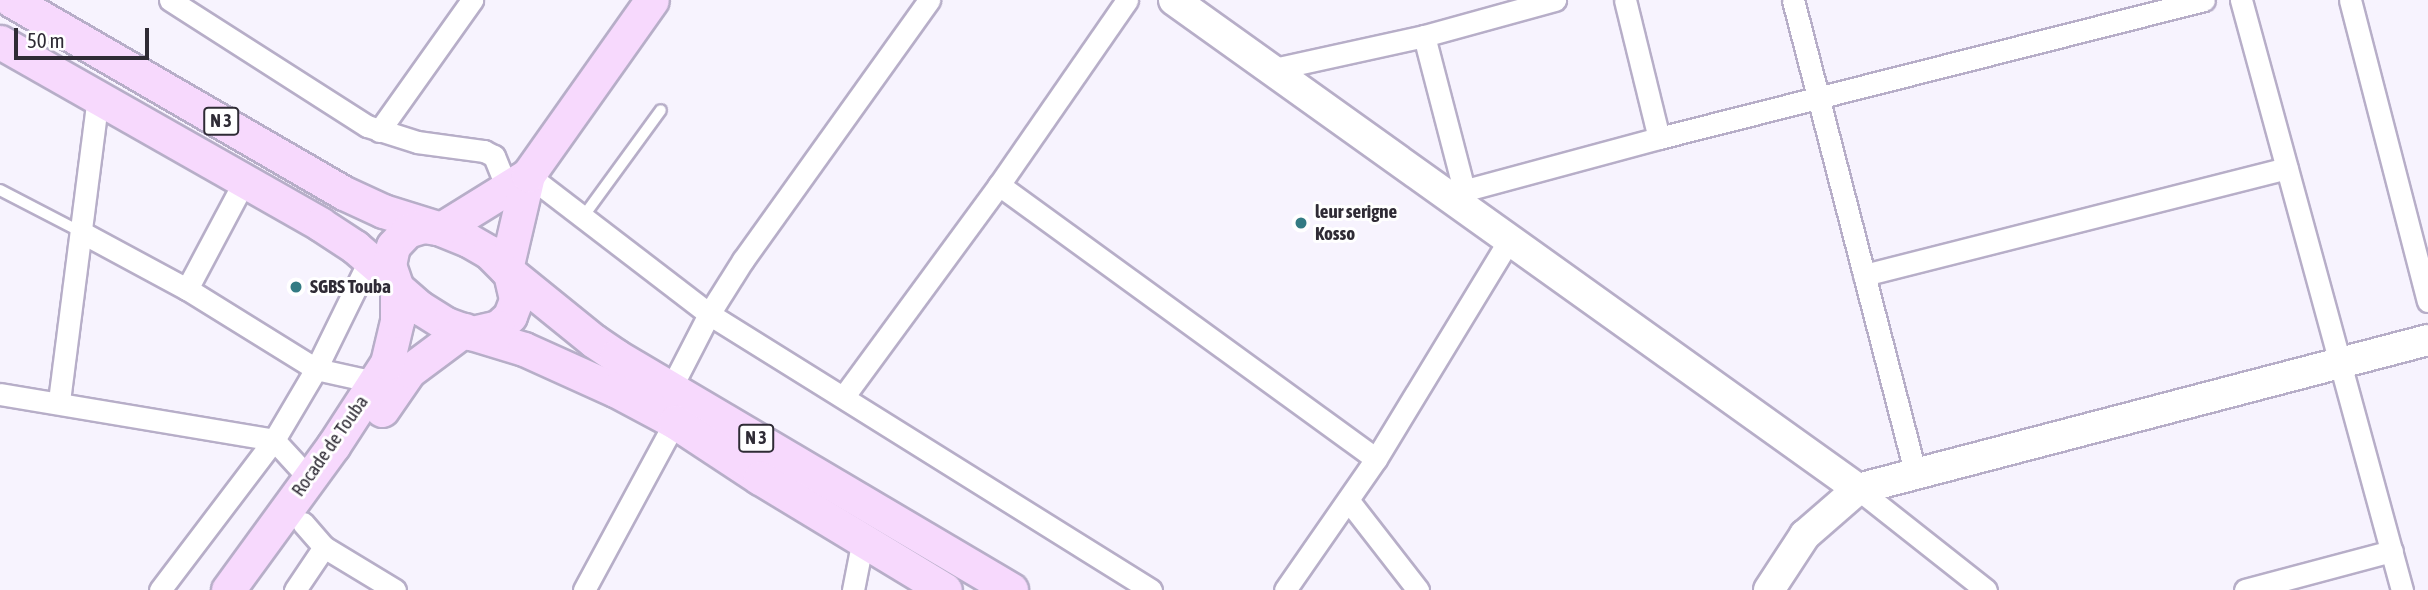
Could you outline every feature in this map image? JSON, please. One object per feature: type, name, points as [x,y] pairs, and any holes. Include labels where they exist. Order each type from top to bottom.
[{"type":"main road","name":"N 3","points":[[11,0],[344,193],[383,211],[440,228]]},
{"type":"main road","points":[[440,228],[518,182],[652,0]]},
{"type":"main road","name":"N 3","points":[[0,42],[320,224],[386,275]]},
{"type":"main road","points":[[508,271],[479,246],[440,228],[415,228],[399,238],[390,255],[386,275],[432,316],[468,331],[491,331],[510,316],[516,292],[508,271],[518,182]]},
{"type":"main road","name":"N 3","points":[[508,271],[594,341],[1011,590]]},
{"type":"main road","name":"Rocade de Touba","points":[[228,590],[333,446],[387,363],[395,338],[386,275]]},
{"type":"main road","name":"N 3","points":[[468,331],[536,354],[615,390],[675,422],[760,478],[945,590]]},
{"type":"main road","name":"Rocade de Touba","points":[[254,590],[314,535],[409,371],[468,331]]},
{"type":"street","points":[[170,0],[379,131],[417,142],[484,151],[494,156],[518,182],[583,217],[709,314],[1151,590]]},
{"type":"street","points":[[379,131],[472,0]]},
{"type":"street","points":[[671,388],[709,314],[743,260],[929,0]]},
{"type":"street","points":[[844,396],[999,185],[1127,0]]},
{"type":"street","points":[[1174,0],[1456,192],[1509,240],[1858,489],[1986,590]]},
{"type":"street","points":[[1274,69],[1424,36],[1555,0]]},
{"type":"street","points":[[1625,0],[1659,138]]},
{"type":"street","points":[[1793,0],[1916,477]]},
{"type":"street","points":[[1456,192],[2204,0]]},
{"type":"street","points":[[2241,0],[2403,590]]},
{"type":"street","points":[[2350,0],[2428,301]]},
{"type":"street","points":[[1424,36],[1456,192]]},
{"type":"street","points":[[59,401],[98,99]]},
{"type":"street","points":[[1864,275],[2287,168]]},
{"type":"street","points":[[187,289],[245,180]]},
{"type":"street","points":[[999,185],[1376,459]]},
{"type":"street","points":[[81,232],[187,289],[316,369],[374,382]]},
{"type":"street","points":[[1285,590],[1376,459],[1509,240]]},
{"type":"street","points":[[160,590],[274,440],[316,369],[386,275]]},
{"type":"street","points":[[1769,590],[1805,535],[1858,489],[1916,477],[2428,340]]},
{"type":"street","points":[[0,394],[59,401],[274,440],[308,477]]},
{"type":"street","points":[[584,590],[675,422]]},
{"type":"street","points":[[1348,500],[1418,590]]},
{"type":"street","points":[[295,590],[314,535],[395,590]]},
{"type":"street","points":[[853,590],[863,539]]},
{"type":"street","points":[[2245,590],[2392,551]]},
{"type":"lane","points":[[583,217],[661,110]]},
{"type":"lane","points":[[0,190],[81,232]]},
{"type":"place","name":"leur serigne Kosso","points":[[1301,223]]},
{"type":"place","name":"SGBS Touba","points":[[296,287]]}]
